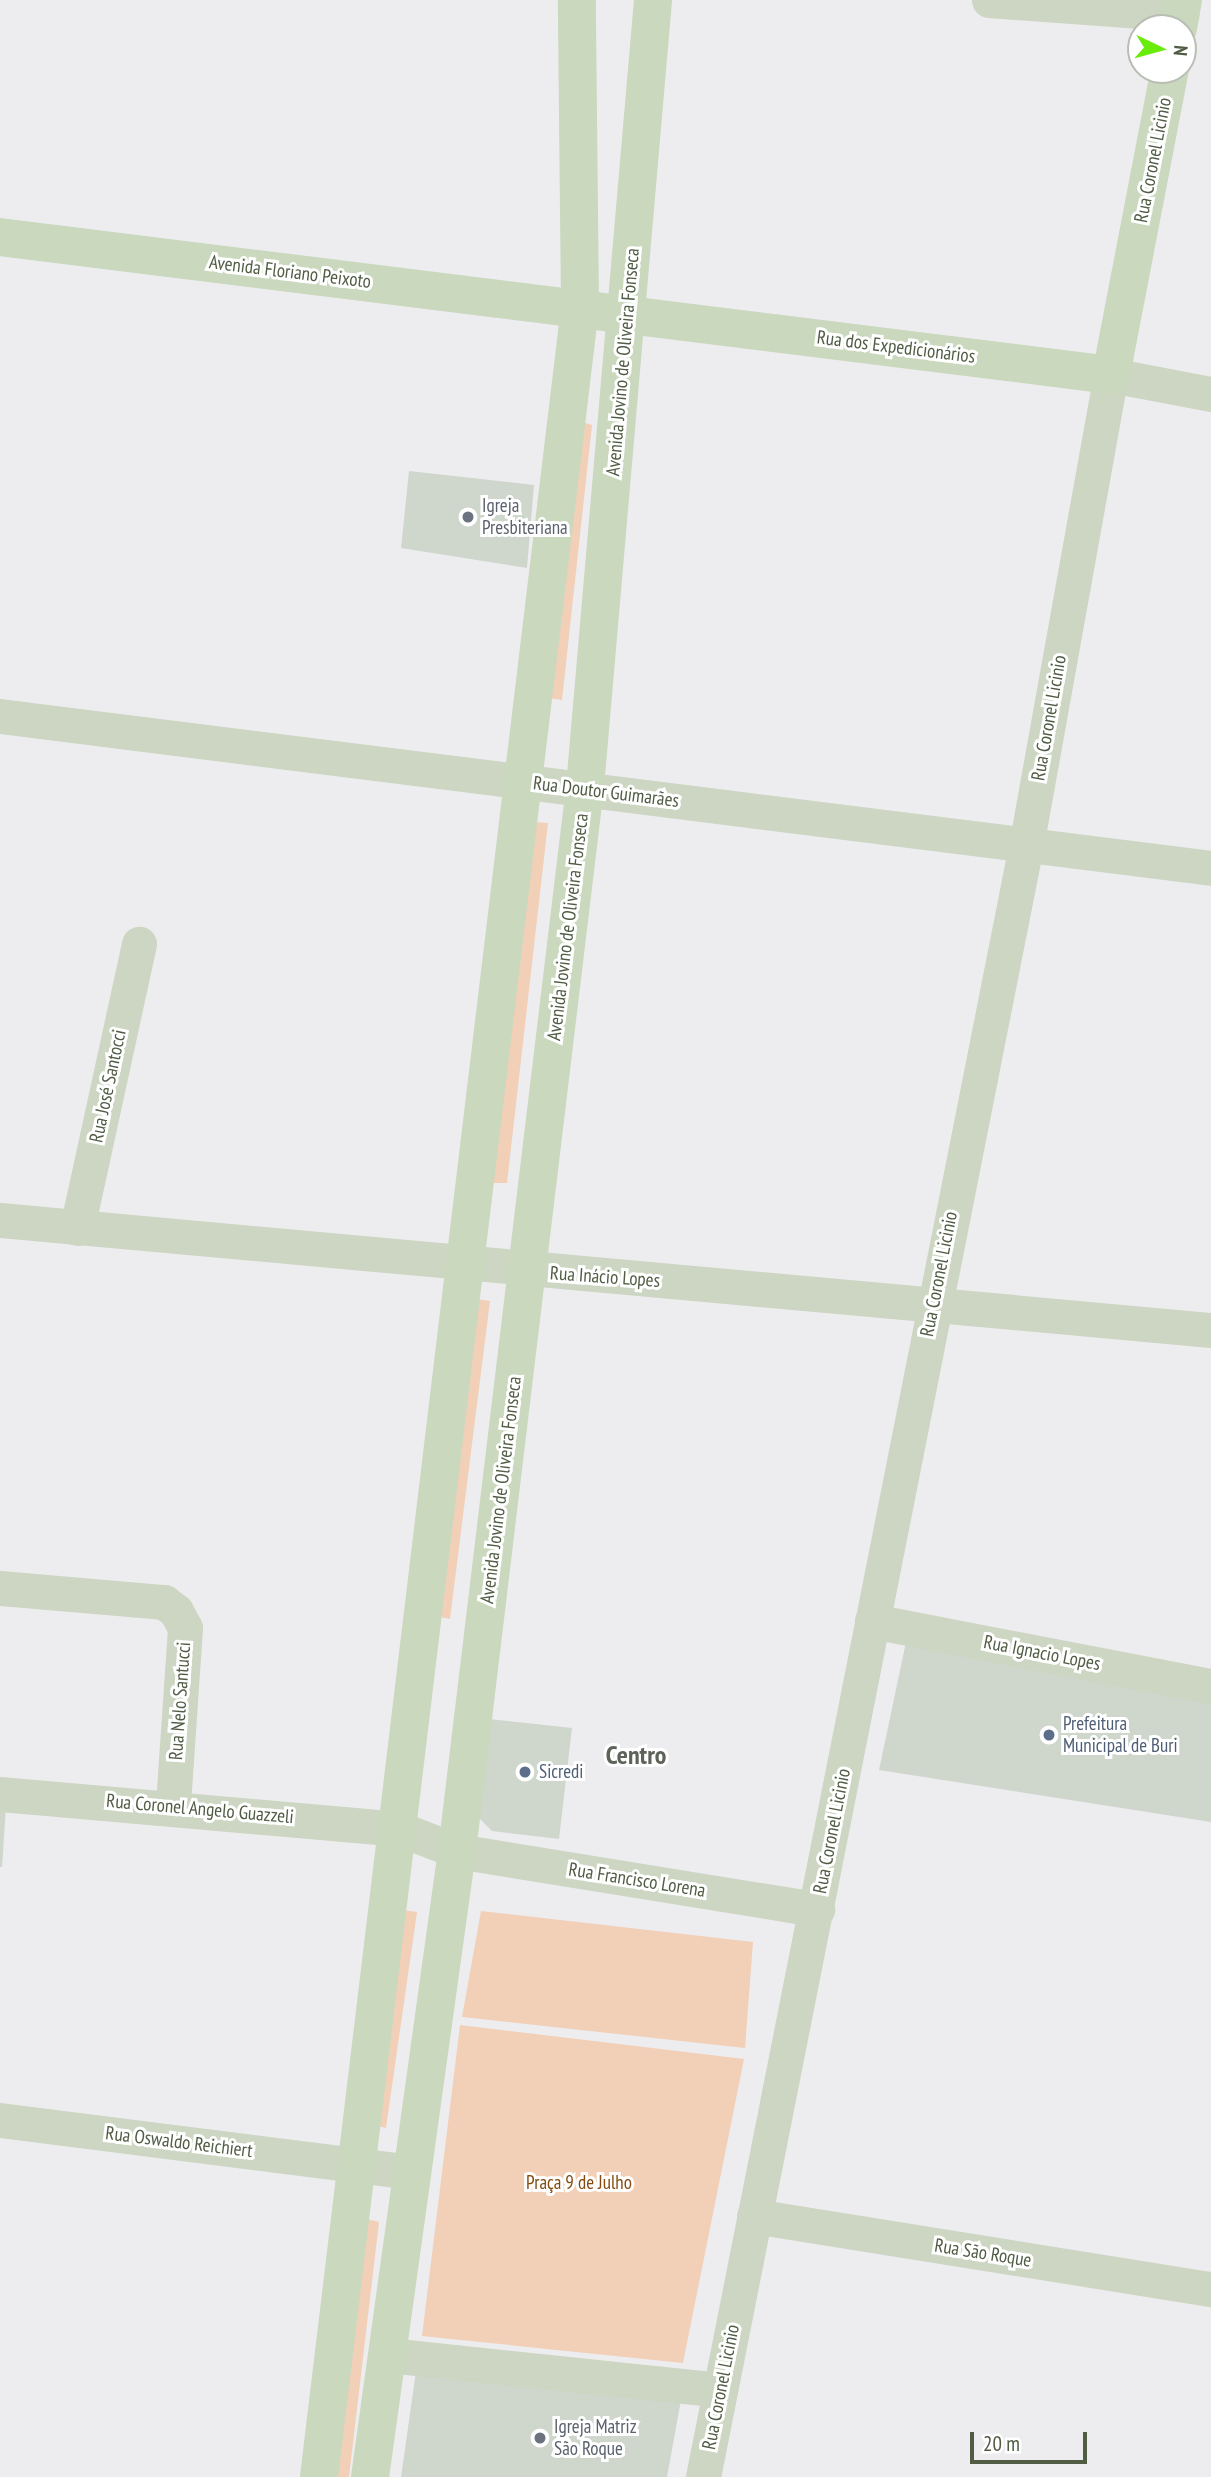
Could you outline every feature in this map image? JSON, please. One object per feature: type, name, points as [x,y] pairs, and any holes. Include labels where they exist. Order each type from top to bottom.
[{"type":"main road","points":[[319,2477],[527,782],[580,306],[577,0]]},
{"type":"main road","name":"Avenida Jovino de Oliveira Fonseca","points":[[457,1851],[585,788],[629,313],[653,0]]},
{"type":"main road","name":"Rua Coronel Licinio","points":[[1111,375],[1167,84]]},
{"type":"main road","name":"Avenida Floriano Peixoto","points":[[0,237],[580,306]]},
{"type":"main road","name":"Rua dos Expedicionários","points":[[580,306],[1111,375]]},
{"type":"main road","points":[[421,1653],[481,1660]]},
{"type":"main road","points":[[370,2477],[457,1851]]},
{"type":"street","points":[[989,0],[1181,14]]},
{"type":"street","name":"Rua dos Expedicionários","points":[[1111,375],[1211,394]]},
{"type":"street","name":"Rua Coronel Licinio","points":[[703,2477],[817,1909],[933,1303],[1026,846],[1111,375]]},
{"type":"street","name":"Rua Doutor Guimarães","points":[[0,716],[1211,868]]},
{"type":"street","name":"Rua José Santocci","points":[[77,1227],[139,944]]},
{"type":"street","name":"Rua Inácio Lopes","points":[[0,1220],[466,1266],[933,1303],[1211,1330]]},
{"type":"street","name":"Rua Nelo Santucci","points":[[0,1588],[164,1602],[176,1611],[185,1628],[173,1806]]},
{"type":"street","name":"Rua Ignacio Lopes","points":[[872,1621],[1211,1686]]},
{"type":"street","name":"Rua Coronel Angelo Guazzeli","points":[[0,1794],[173,1806],[400,1829],[457,1851]]},
{"type":"street","name":"Rua Francisco Lorena","points":[[457,1851],[817,1909]]},
{"type":"street","name":"Rua Oswaldo Reichiert","points":[[0,2120],[413,2172]]},
{"type":"street","name":"Rua São Roque","points":[[754,2216],[1211,2289]]},
{"type":"street","points":[[388,2355],[720,2390]]},
{"type":"green space","points":[[579,421],[592,425],[562,700],[548,698]]},
{"type":"green space","points":[[532,822],[548,823],[507,1183],[492,1183]]},
{"type":"green space","points":[[476,1299],[490,1301],[450,1619],[434,1616]]},
{"type":"green space","points":[[402,1910],[417,1912],[386,2128],[374,2125]]},
{"type":"green space","points":[[481,1911],[753,1942],[745,2048],[462,2017]]},
{"type":"green space","name":"Praça 9 de Julho","points":[[460,2025],[744,2059],[683,2363],[422,2336]]},
{"type":"green space","points":[[366,2219],[379,2222],[349,2477],[335,2477]]},
{"type":"building","name":"Igreja Presbiteriana","points":[[409,471],[534,485],[527,568],[401,548]]},
{"type":"building","name":"Prefeitura Municipal de Buri","points":[[906,1642],[1211,1701],[1211,1822],[879,1770]]},
{"type":"building","name":"Sicredi","points":[[489,1719],[572,1728],[559,1839],[492,1831],[477,1816]]},
{"type":"building","points":[[0,1806],[6,1806],[2,1867],[0,1867]]},
{"type":"building","name":"Igreja Matriz São Roque","points":[[416,2371],[681,2400],[667,2477],[401,2477]]},
{"type":"place","name":"Igreja Presbiteriana","points":[[468,517]]},
{"type":"place","name":"Prefeitura Municipal de Buri","points":[[1049,1735]]},
{"type":"place","name":"Sicredi","points":[[525,1772]]},
{"type":"place","name":"Igreja Matriz São Roque","points":[[540,2438]]},
{"type":"district","name":"Centro","points":[[636,1755]]}]
